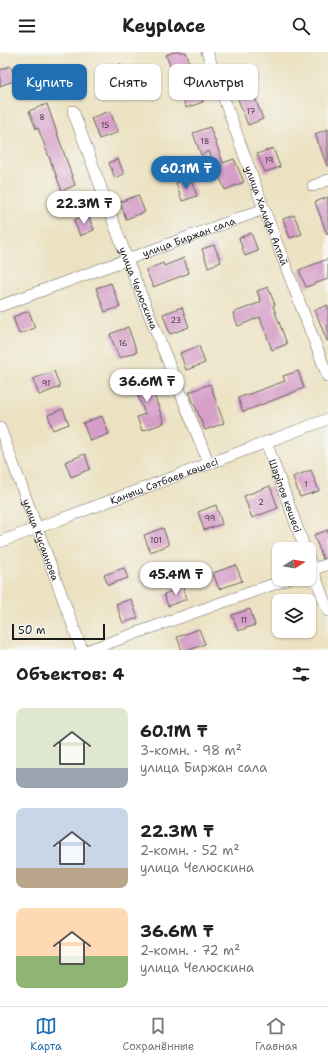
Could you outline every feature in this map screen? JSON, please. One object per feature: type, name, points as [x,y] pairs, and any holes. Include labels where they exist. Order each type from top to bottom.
[{"type":"street","name":"улица Халифа Алтай","points":[[207,52],[328,378]]},
{"type":"street","name":"улица Челюскина","points":[[73,111],[127,259],[209,464]]},
{"type":"street","points":[[313,186],[328,180]]},
{"type":"street","name":"улица Биржан сала","points":[[0,306],[264,209]]},
{"type":"street","name":"Қаныш Сәтбаев көшесі","points":[[0,542],[328,419]]},
{"type":"street","name":"улица Кусаинова","points":[[0,428],[36,529],[82,650]]},
{"type":"street","name":"Шәріпов көшесі","points":[[266,442],[302,542]]},
{"type":"street","points":[[316,569],[328,564]]},
{"type":"street","points":[[316,583],[328,611]]},
{"type":"street","points":[[89,650],[272,585]]},
{"type":"building","points":[[174,52],[186,52],[190,64],[169,64],[166,55]]},
{"type":"building","points":[[10,66],[12,71],[12,82],[0,86],[0,70]]},
{"type":"building","points":[[183,100],[202,100],[203,102],[186,108]]},
{"type":"building","points":[[238,100],[256,100],[263,119],[248,125]]},
{"type":"building","points":[[47,104],[75,185],[62,191],[38,128],[36,129],[29,111]]},
{"type":"building","points":[[110,111],[118,132],[99,139],[91,118]]},
{"type":"building","points":[[210,127],[223,163],[234,159],[244,182],[225,190],[209,151],[201,155],[193,133]]},
{"type":"building","points":[[328,129],[328,166],[327,166],[315,134]]},
{"type":"building","points":[[273,148],[280,167],[265,172],[257,154]]},
{"type":"building","points":[[118,159],[124,174],[115,178],[109,163]]},
{"type":"building","points":[[190,178],[197,196],[182,201],[176,183]]},
{"type":"building","points":[[138,195],[145,212],[126,219],[120,202]]},
{"type":"building","points":[[328,197],[328,234],[327,234],[315,202]]},
{"type":"building","points":[[88,215],[94,230],[80,236],[74,220]]},
{"type":"building","points":[[294,215],[302,234],[290,238],[283,219]]},
{"type":"building","points":[[251,233],[258,251],[245,256],[239,238]]},
{"type":"building","points":[[214,245],[221,262],[208,267],[202,249]]},
{"type":"building","points":[[184,258],[189,273],[153,287],[146,270],[163,263],[164,266]]},
{"type":"building","points":[[328,259],[328,279],[306,287],[299,270]]},
{"type":"building","points":[[111,283],[120,307],[105,312],[96,288]]},
{"type":"building","points":[[268,287],[275,305],[273,306],[287,344],[272,350],[260,317],[238,326],[233,313],[261,302],[257,291]]},
{"type":"building","points":[[328,305],[328,341],[327,341],[315,310]]},
{"type":"building","points":[[182,307],[189,327],[170,334],[163,314]]},
{"type":"building","points":[[29,311],[35,328],[19,334],[13,317]]},
{"type":"building","points":[[128,327],[137,352],[119,358],[110,334]]},
{"type":"building","points":[[199,346],[205,363],[186,370],[180,353]]},
{"type":"building","points":[[54,371],[60,387],[39,395],[33,379]]},
{"type":"building","points":[[298,371],[304,388],[243,412],[238,398],[285,381],[283,376]]},
{"type":"building","points":[[146,372],[164,423],[142,431],[137,417],[145,414],[131,378]]},
{"type":"building","points":[[210,384],[224,423],[205,430],[189,392]]},
{"type":"building","points":[[63,409],[69,424],[53,430],[48,415]]},
{"type":"building","points":[[102,416],[109,434],[90,441],[83,423]]},
{"type":"building","points":[[85,454],[90,469],[71,477],[65,462]]},
{"type":"building","points":[[311,470],[319,491],[300,497],[293,477]]},
{"type":"building","points":[[270,486],[278,508],[252,518],[244,496]]},
{"type":"building","points":[[216,505],[222,524],[204,530],[198,512]]},
{"type":"building","points":[[163,528],[169,545],[150,552],[144,535]]},
{"type":"building","points":[[328,530],[328,557],[323,559],[314,535]]},
{"type":"building","points":[[236,565],[242,581],[219,589],[213,573]]},
{"type":"building","points":[[124,568],[128,578],[108,585],[104,575]]},
{"type":"building","points":[[183,587],[187,599],[168,606],[164,594]]},
{"type":"building","points":[[131,599],[138,618],[123,623],[116,604]]},
{"type":"building","points":[[250,609],[255,625],[238,631],[232,615]]},
{"type":"building","points":[[199,629],[205,644],[189,650],[182,650],[177,637]]}]
